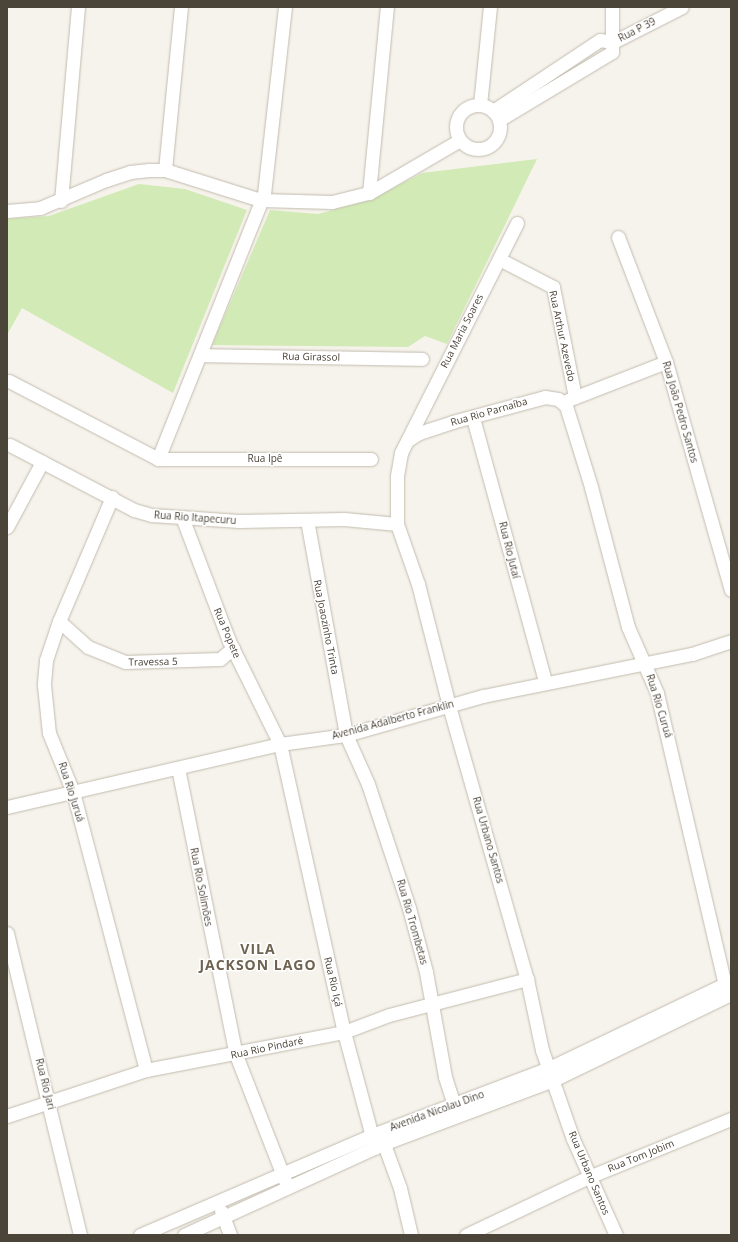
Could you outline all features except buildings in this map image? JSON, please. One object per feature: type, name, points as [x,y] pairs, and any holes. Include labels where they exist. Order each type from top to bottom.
[{"type":"street","points":[[61,201],[78,7]]},
{"type":"street","points":[[165,170],[181,7]]},
{"type":"street","points":[[9,381],[158,459],[264,194],[285,7]]},
{"type":"street","points":[[369,193],[387,7]]},
{"type":"street","points":[[480,105],[490,7]]},
{"type":"street","points":[[496,116],[612,52],[612,7]]},
{"type":"street","name":"Rua P 39","points":[[613,42],[682,7]]},
{"type":"street","points":[[480,105],[496,116],[499,132],[490,145],[474,148],[460,140],[456,125],[458,118],[468,107],[480,105]]},
{"type":"street","points":[[7,210],[40,208],[61,201],[130,172],[165,170],[261,200],[332,202],[369,193],[460,140]]},
{"type":"street","name":"Rua Maria Soares","points":[[408,440],[517,223]]},
{"type":"street","name":"Rua João Pedro Santos","points":[[618,237],[666,362],[731,590]]},
{"type":"street","name":"Rua Arthur Azevedo","points":[[499,259],[553,287],[569,403]]},
{"type":"street","name":"Rua Girassol","points":[[200,355],[422,359]]},
{"type":"street","points":[[569,403],[666,362]]},
{"type":"street","name":"Rua Rio Parnaíba","points":[[408,440],[419,433],[544,397],[569,403]]},
{"type":"street","name":"Rua Rio Curuá","points":[[569,403],[628,627],[657,693],[676,765],[729,987]]},
{"type":"street","name":"Rua Rio Jutaí","points":[[472,418],[545,682]]},
{"type":"street","name":"Rua Urbano Santos","points":[[408,440],[399,460],[397,524],[418,584],[449,706],[526,979],[542,1050],[573,1139],[591,1176],[616,1235]]},
{"type":"street","name":"Rua Rio Itapecuru","points":[[10,445],[144,513],[239,521],[307,520],[397,524]]},
{"type":"street","name":"Rua Ipê","points":[[158,459],[371,459]]},
{"type":"street","points":[[7,527],[42,462]]},
{"type":"street","name":"Rua Rio Juruá","points":[[112,497],[59,620],[46,660],[45,710],[49,733],[73,792],[146,1070]]},
{"type":"street","name":"Rua Popete","points":[[182,517],[233,648],[280,744]]},
{"type":"street","name":"Rua Joaozinho Trinta","points":[[307,520],[346,735]]},
{"type":"street","name":"Travessa 5","points":[[59,620],[88,647],[125,662],[220,659],[233,648]]},
{"type":"street","name":"Avenida Adalberto Franklin","points":[[7,807],[280,744],[346,735],[449,706],[545,682],[645,664],[731,641]]},
{"type":"street","name":"Rua Rio Trombetas","points":[[346,735],[361,765],[391,850],[433,1004],[445,1077],[456,1110]]},
{"type":"street","name":"Rua Rio Içá","points":[[280,744],[344,1032],[378,1140],[400,1188],[405,1217],[411,1235]]},
{"type":"street","name":"Rua Rio Solimões","points":[[178,768],[236,1055],[285,1181]]},
{"type":"street","name":"Rua Rio Jari","points":[[7,933],[50,1104],[80,1235]]},
{"type":"street","name":"Rua Rio Pindaré","points":[[7,1116],[50,1104],[146,1070],[236,1055],[344,1032],[389,1015],[526,979]]},
{"type":"street","name":"Avenida Nicolau Dino","points":[[140,1235],[218,1204],[285,1181],[378,1140],[551,1074],[729,987]]},
{"type":"street","name":"Rua Tom Jobim","points":[[466,1235],[591,1176],[731,1119]]},
{"type":"street","name":"Avenida Nicolau Dino","points":[[184,1235],[224,1218],[285,1181]]},
{"type":"street","points":[[218,1204],[230,1235]]},
{"type":"green space","points":[[537,159],[447,344],[425,336],[408,347],[212,345],[270,210],[318,214],[370,200],[422,173]]},
{"type":"green space","points":[[139,184],[185,189],[247,210],[173,393],[22,308],[7,335],[7,219],[49,216]]},
{"type":"district","name":"VILA JACKSON LAGO","points":[[258,958]]}]
